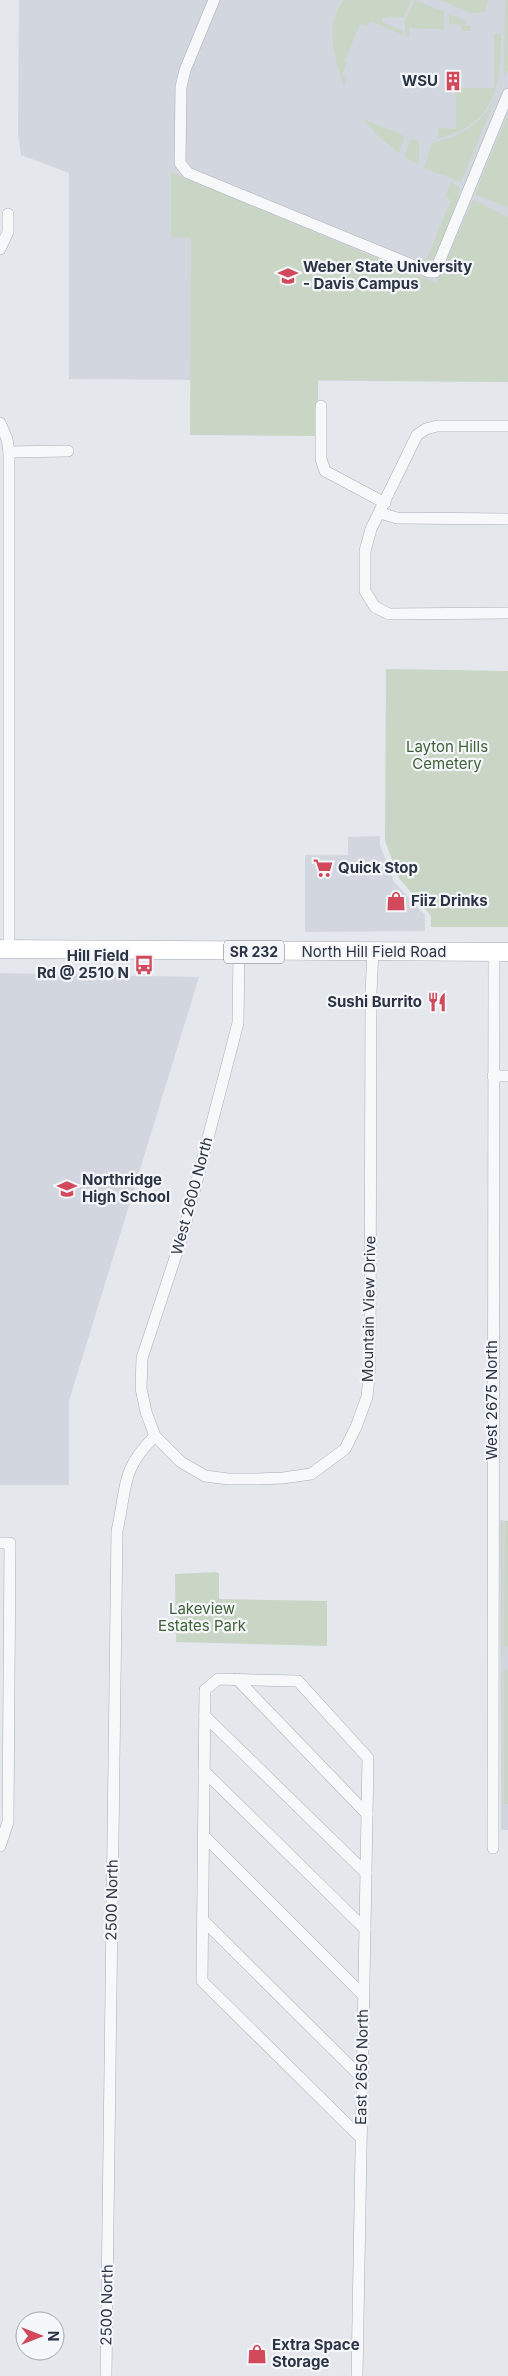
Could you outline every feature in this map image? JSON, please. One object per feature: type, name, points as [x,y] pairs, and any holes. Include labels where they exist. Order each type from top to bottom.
[{"type":"main road","name":"North Hill Field Road","points":[[5,948],[148,948],[239,952],[501,952]]},
{"type":"street","points":[[214,0],[185,70],[181,87],[180,163],[182,169],[429,272],[435,272],[508,94]]},
{"type":"street","points":[[0,249],[8,232],[8,214]]},
{"type":"street","points":[[322,406],[322,459],[325,471],[397,518],[508,519]]},
{"type":"street","points":[[0,423],[7,439],[9,452],[4,805],[5,948]]},
{"type":"street","points":[[508,426],[437,426],[426,429],[414,441],[371,529],[365,551],[366,591],[375,607],[389,614],[508,613]]},
{"type":"street","points":[[9,452],[68,451]]},
{"type":"street","name":"Mountain View Drive","points":[[155,1436],[181,1462],[205,1476],[228,1479],[283,1478],[311,1474],[342,1453],[356,1427],[366,1397],[370,1366],[371,992],[373,951]]},
{"type":"street","name":"West 2600 North","points":[[155,1436],[146,1412],[141,1388],[142,1358],[183,1234],[238,1023],[239,952]]},
{"type":"street","name":"West 2675 North","points":[[493,1848],[493,1076],[501,952]]},
{"type":"street","points":[[493,1076],[508,1076]]},
{"type":"street","name":"2500 North","points":[[106,2376],[117,1531],[128,1470],[144,1446],[155,1436]]},
{"type":"street","points":[[0,1846],[8,1822],[5,1746],[5,1543]]},
{"type":"street","points":[[361,2138],[202,1981],[205,1690],[218,1679],[237,1679],[367,1814]]},
{"type":"street","name":"East 2650 North","points":[[237,1679],[298,1681],[368,1758],[357,2376]]},
{"type":"street","points":[[205,1716],[366,1873]]},
{"type":"street","points":[[204,1771],[364,1929]]},
{"type":"street","points":[[204,1836],[363,1995]]},
{"type":"street","points":[[203,1920],[361,2077]]},
{"type":"shaded area","name":"Weber State University - Davis Campus","points":[[19,0],[508,0],[508,382],[69,379],[69,173],[21,155],[18,132]]},
{"type":"shaded area","points":[[380,836],[380,845],[394,882],[425,915],[425,931],[305,932],[305,855],[348,855],[348,837]]},
{"type":"shaded area","name":"Northridge High School","points":[[0,973],[199,977],[69,1401],[69,1485],[0,1485]]},
{"type":"shaded area","points":[[500,1520],[508,1521],[508,1830],[501,1830]]},
{"type":"green space","points":[[344,0],[411,0],[404,17],[382,18],[382,22],[403,31],[402,35],[370,21],[367,26],[360,24],[345,60],[347,62],[342,75],[346,78],[344,85],[334,52],[333,30],[334,19]]},
{"type":"green space","points":[[415,0],[444,12],[444,29],[409,28],[409,37],[405,36],[405,21]]},
{"type":"green space","points":[[440,0],[489,0],[484,12],[471,13]]},
{"type":"green space","points":[[505,0],[508,0],[508,69],[504,78]]},
{"type":"green space","points":[[449,14],[466,21],[466,26],[471,26],[469,31],[462,31],[461,25],[449,24]]},
{"type":"green space","points":[[494,34],[501,34],[501,54],[496,88],[490,102],[482,115],[470,125],[454,134],[433,140],[438,138],[438,128],[456,129],[456,88],[494,88]]},
{"type":"green space","points":[[494,102],[461,182],[424,168],[432,143],[459,134],[467,129],[481,118]]},
{"type":"green space","points":[[508,114],[508,208],[475,194]]},
{"type":"green space","points":[[363,119],[405,136],[399,153],[377,135]]},
{"type":"green space","points":[[411,139],[419,141],[419,165],[404,157]]},
{"type":"green space","points":[[171,172],[436,283],[473,200],[508,217],[508,382],[318,380],[318,436],[190,435],[191,238],[171,237]]},
{"type":"green space","points":[[451,182],[460,188],[448,230],[438,252],[432,259],[425,264],[418,262],[419,259],[426,261],[451,200],[445,197]]},
{"type":"green space","name":"Layton Hills Cemetery","points":[[386,669],[508,671],[508,927],[431,927],[431,916],[399,878],[385,841]]},
{"type":"green space","points":[[501,1521],[503,1521],[502,1658],[501,1656]]},
{"type":"green space","points":[[505,1521],[508,1521],[508,1647],[504,1647]]},
{"type":"green space","name":"Lakeview Estates Park","points":[[216,1572],[219,1574],[219,1599],[327,1601],[327,1646],[176,1642],[175,1574]]},
{"type":"green space","points":[[502,1670],[502,1804],[501,1672]]},
{"type":"green space","points":[[504,1670],[508,1670],[508,1804],[504,1804]]},
{"type":"place","name":"WSU","points":[[453,81]]},
{"type":"place","name":"Weber State University - Davis Campus","points":[[288,276]]},
{"type":"place","name":"Quick Stop","points":[[323,868]]},
{"type":"place","name":"Fiiz Drinks","points":[[396,901]]},
{"type":"place","name":"Hill Field Rd @ 2510 N","points":[[144,965]]},
{"type":"place","name":"Sushi Burrito","points":[[437,1002]]},
{"type":"place","name":"Northridge High School","points":[[67,1189]]},
{"type":"place","name":"Extra Space Storage","points":[[257,2354]]}]
